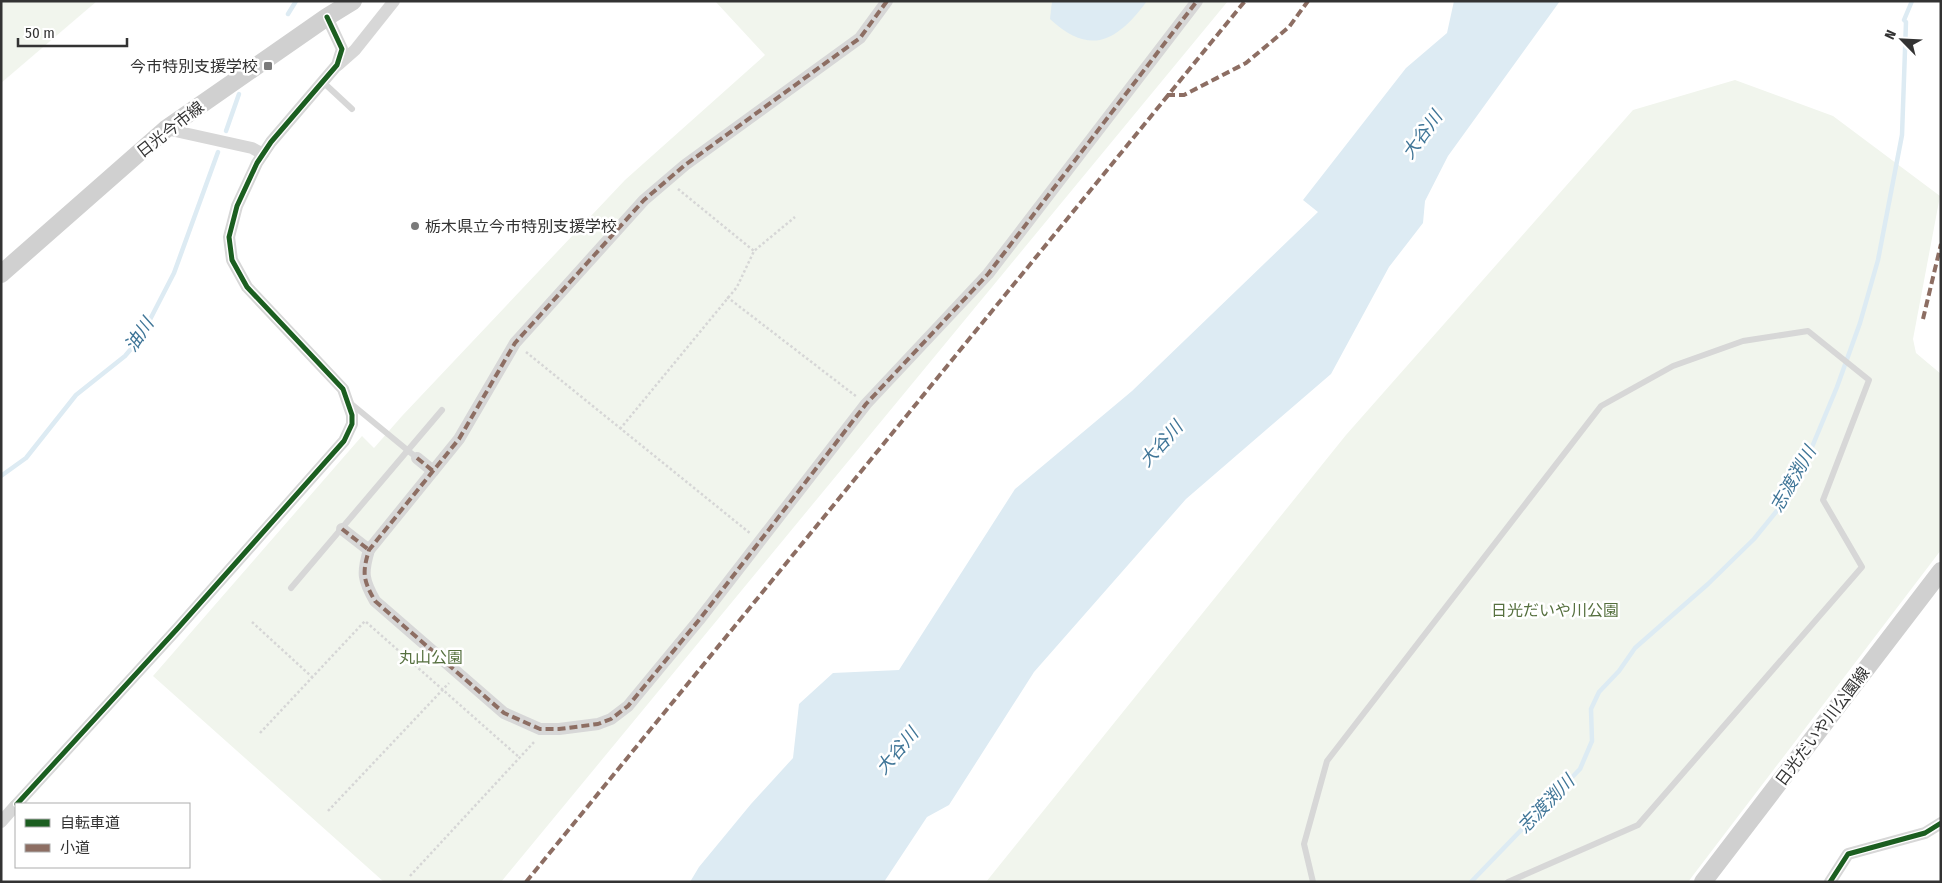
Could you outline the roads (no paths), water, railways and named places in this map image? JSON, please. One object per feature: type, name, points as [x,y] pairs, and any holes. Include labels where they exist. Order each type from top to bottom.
[{"type":"main road","name":"日光今市線","points":[[1,274],[166,129],[353,1]]},
{"type":"main road","name":"日光だいや川公園線","points":[[1703,882],[1941,571]]},
{"type":"street","points":[[19,803],[344,441],[352,424],[350,402],[343,389],[331,374],[247,287],[232,260],[228,237],[248,180],[263,154],[324,83],[337,65],[355,50],[394,1]]},
{"type":"street","points":[[887,1],[860,38],[667,180],[644,200],[515,343],[459,439],[369,550],[363,569],[366,585],[376,601],[504,713],[540,729],[580,728],[610,719],[628,706],[699,620],[866,404],[988,274],[1197,1]]},
{"type":"street","points":[[327,17],[342,49],[337,65]]},
{"type":"street","points":[[166,129],[252,148],[263,154]]},
{"type":"street","points":[[412,454],[433,471]]},
{"type":"street","points":[[342,530],[369,550]]},
{"type":"street","points":[[1,822],[15,807]]},
{"type":"street","points":[[1830,882],[1848,854],[1925,832],[1941,823]]},
{"type":"lane","points":[[324,83],[352,109]]},
{"type":"lane","points":[[1313,882],[1304,844],[1327,761],[1601,406],[1673,366],[1743,341],[1808,331],[1869,380],[1823,500],[1862,567],[1638,825],[1509,881]]},
{"type":"lane","points":[[350,402],[412,454]]},
{"type":"lane","points":[[291,588],[412,454],[442,410]]},
{"type":"water","points":[[1052,1],[1147,1],[1125,26],[1114,34],[1103,39],[1091,41],[1078,38],[1065,31],[1050,19]]},
{"type":"water","name":"大谷川","points":[[1454,1],[1560,1],[1448,156],[1425,201],[1423,223],[1389,267],[1331,374],[1186,499],[1034,672],[949,805],[927,817],[884,882],[690,882],[699,867],[751,804],[793,758],[799,704],[833,673],[899,670],[1015,489],[1132,391],[1318,212],[1303,200],[1406,68],[1447,33]]},
{"type":"waterway","name":"油川","points":[[288,14],[296,1]]},
{"type":"waterway","name":"志渡渕川","points":[[1471,882],[1580,769],[1592,741],[1591,709],[1599,692],[1619,671],[1635,648],[1708,584],[1754,539],[1784,502],[1802,471],[1837,387],[1860,323],[1878,260],[1902,135],[1906,22],[1904,20],[1912,1]]},
{"type":"waterway","name":"油川","points":[[226,131],[239,94]]},
{"type":"waterway","name":"油川","points":[[1,476],[26,458],[76,395],[125,356],[141,337],[174,273],[218,152]]},
{"type":"place","name":"今市特別支援学校","points":[[268,66]]},
{"type":"place","name":"栃木県立今市特別支援学校","points":[[415,226]]},
{"type":"park label","name":"日光だいや川公園","points":[[1555,610]]},
{"type":"park label","name":"丸山公園","points":[[431,657]]}]
